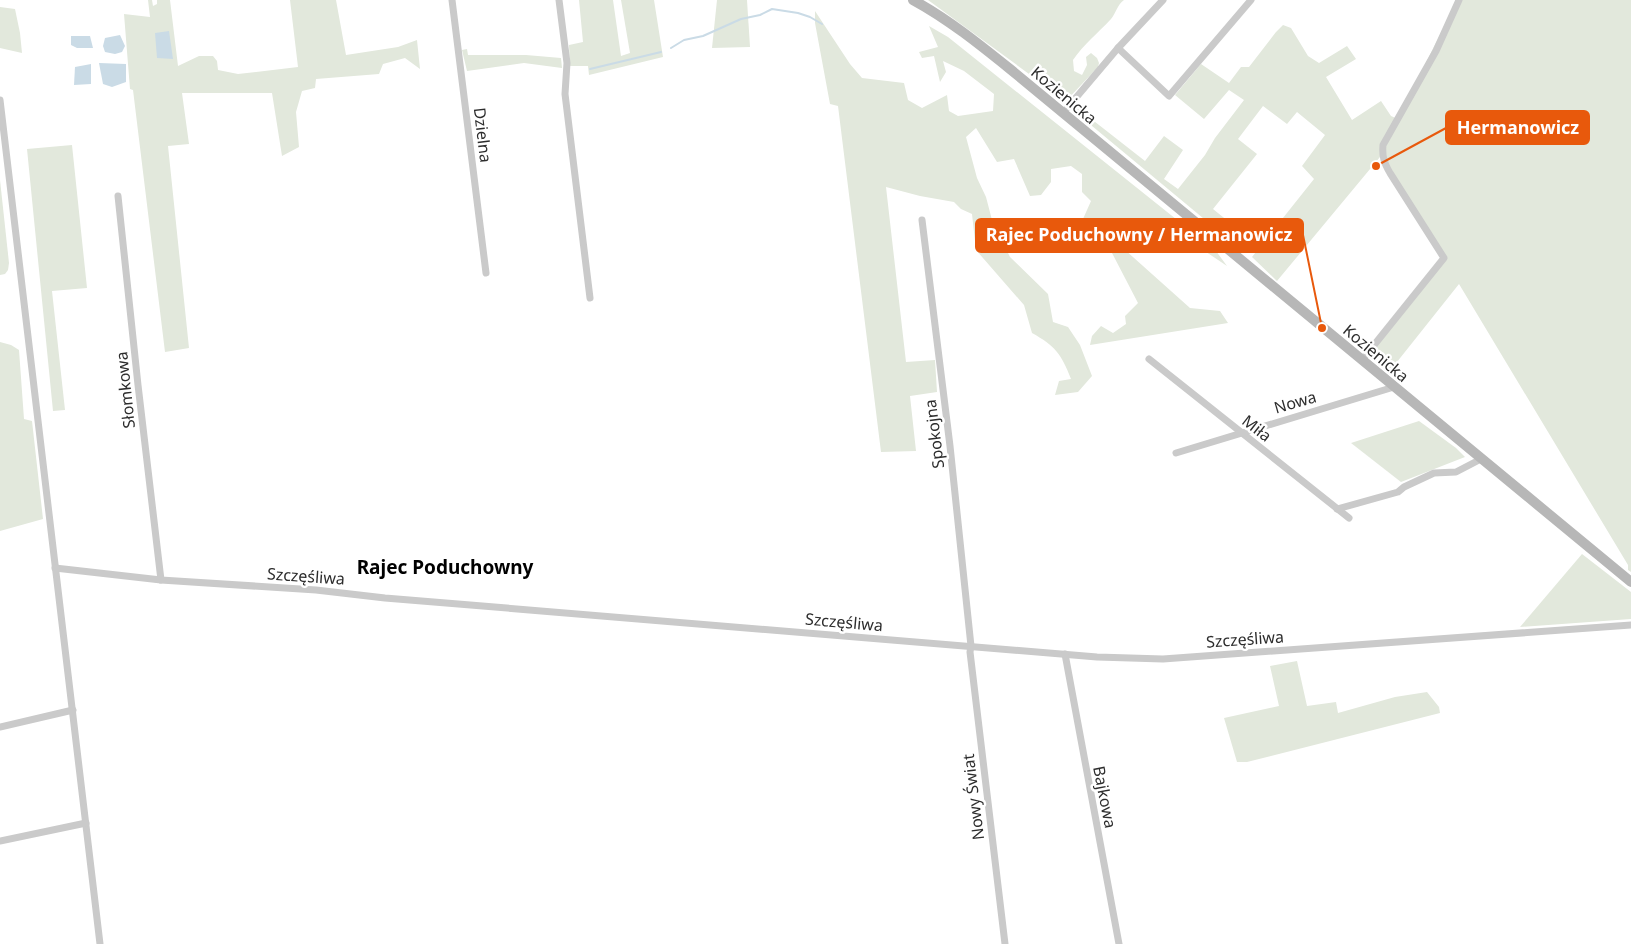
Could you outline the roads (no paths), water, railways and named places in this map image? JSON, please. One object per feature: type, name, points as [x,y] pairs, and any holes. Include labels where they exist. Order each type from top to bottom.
[{"type":"main road","name":"Kozienicka","points":[[913,0],[959,29],[1063,113],[1631,582]]},
{"type":"street","name":"Dzielna","points":[[452,0],[486,273]]},
{"type":"street","points":[[558,0],[567,63],[565,94],[590,298]]},
{"type":"street","points":[[1063,113],[1118,48],[1163,0]]},
{"type":"street","points":[[1118,48],[1169,96],[1252,0]]},
{"type":"street","points":[[1362,360],[1444,258],[1390,173],[1382,154],[1387,138],[1436,51],[1459,0]]},
{"type":"street","points":[[0,100],[100,944]]},
{"type":"street","name":"Słomkowa","points":[[118,196],[161,580]]},
{"type":"street","name":"Spokojna","points":[[922,220],[949,437],[971,646]]},
{"type":"street","name":"Miła","points":[[1149,359],[1349,518]]},
{"type":"street","name":"Nowa","points":[[1176,453],[1394,387]]},
{"type":"street","points":[[1337,509],[1398,492],[1404,487],[1434,473],[1456,472],[1481,459]]},
{"type":"street","name":"Szczęśliwa","points":[[55,568],[161,580],[316,590],[384,598],[1097,657],[1163,659],[1631,625]]},
{"type":"street","name":"Nowy Świat","points":[[971,646],[970,652],[1005,944]]},
{"type":"street","name":"Bajkowa","points":[[1065,654],[1119,944]]},
{"type":"street","points":[[0,727],[73,710]]},
{"type":"street","points":[[0,841],[86,822]]},
{"type":"water","points":[[169,31],[173,59],[157,58],[155,33]]},
{"type":"water","points":[[120,35],[125,46],[122,52],[115,54],[105,52],[103,46],[105,38]]},
{"type":"water","points":[[71,36],[90,36],[93,48],[77,48],[71,45]]},
{"type":"water","points":[[99,63],[126,64],[126,82],[112,87],[103,84]]},
{"type":"water","points":[[91,64],[91,84],[74,85],[75,67]]},
{"type":"waterway","points":[[671,48],[684,40],[703,36],[741,19],[760,15],[772,9],[798,13],[822,24]]},
{"type":"waterway","points":[[590,69],[661,52]]},
{"type":"place","name":"Hermanowicz","points":[[1376,166]]},
{"type":"place","name":"Rajec Poduchowny / Hermanowicz","points":[[1322,328]]},
{"type":"district","name":"Rajec Poduchowny","points":[[445,567]]}]
